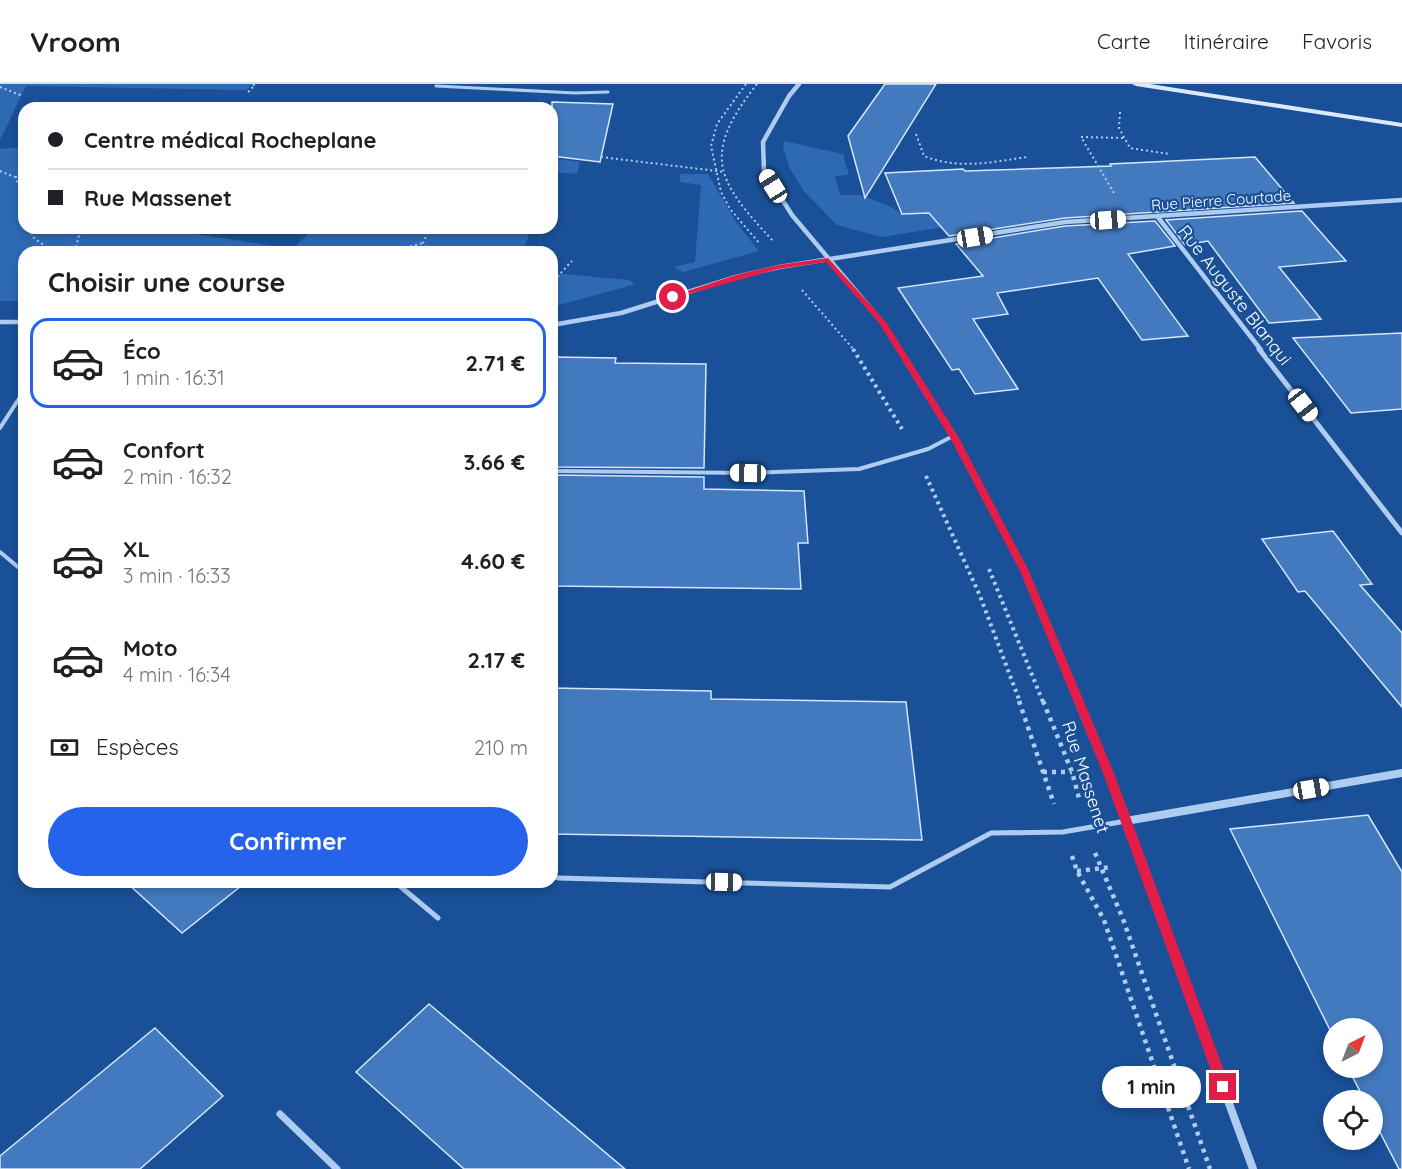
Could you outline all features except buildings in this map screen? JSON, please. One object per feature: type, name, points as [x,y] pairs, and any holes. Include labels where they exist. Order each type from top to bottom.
[{"type":"main road","points":[[1136,84],[1402,125]]},
{"type":"street","name":"Rue Massenet","points":[[799,84],[789,96],[763,142],[764,171],[792,215],[882,322],[953,436],[1024,571],[1108,773],[1253,1169]]},
{"type":"street","name":"Rue Pierre Courtade","points":[[558,324],[621,313],[736,277],[792,264],[1065,222],[1402,200]]},
{"type":"street","name":"Rue Auguste Blanqui","points":[[1157,216],[1402,533]]},
{"type":"street","points":[[0,322],[18,322]]},
{"type":"street","points":[[1126,821],[1402,773]]},
{"type":"street","points":[[280,1114],[337,1169]]},
{"type":"lane","points":[[436,86],[575,93],[608,92]]},
{"type":"lane","points":[[0,428],[18,400]]},
{"type":"lane","points":[[558,471],[748,473],[860,469],[915,453],[953,436]]},
{"type":"lane","points":[[0,552],[18,567]]},
{"type":"lane","points":[[558,876],[891,886],[991,833],[1063,832],[1126,821]]},
{"type":"lane","points":[[402,888],[438,918]]},
{"type":"path","points":[[248,92],[254,84]]},
{"type":"path","points":[[746,84],[717,124],[711,146],[721,192],[730,209],[778,267],[800,287],[853,348],[915,453],[948,518],[1013,681],[1077,871],[1104,920],[1189,1169]]},
{"type":"path","points":[[757,84],[726,127],[722,148],[724,172],[730,190],[792,264]]},
{"type":"path","points":[[0,87],[23,96]]},
{"type":"path","points":[[1120,112],[1119,128],[1130,148],[1170,154]]},
{"type":"path","points":[[916,134],[924,156],[935,162],[962,164],[1027,157]]},
{"type":"path","points":[[1124,138],[1081,137],[1129,218]]},
{"type":"path","points":[[601,157],[724,172]]},
{"type":"path","points":[[0,171],[18,177]]},
{"type":"path","points":[[15,177],[18,183]]},
{"type":"path","points":[[32,234],[45,246]]},
{"type":"path","points":[[412,246],[423,243],[427,234]]},
{"type":"path","points":[[423,243],[426,246]]},
{"type":"path","points":[[558,276],[572,261]]},
{"type":"path","name":"Rue Massenet","points":[[984,558],[1072,772],[1100,868],[1123,919],[1210,1169]]},
{"type":"shaded area","points":[[0,84],[253,84],[246,90],[26,86],[0,140]]},
{"type":"shaded area","points":[[784,141],[843,154],[849,175],[835,176],[840,195],[861,195],[902,214],[933,213],[1002,197],[987,170],[991,170],[1018,215],[882,237],[837,225],[804,191],[790,169],[783,148]]},
{"type":"shaded area","points":[[18,148],[18,234],[195,234],[273,246],[18,246],[18,301],[0,301],[0,149]]},
{"type":"shaded area","points":[[558,159],[580,162],[577,174],[558,172]]},
{"type":"shaded area","points":[[680,174],[708,174],[736,222],[759,251],[683,272],[674,267],[695,262],[701,185],[680,182]]},
{"type":"shaded area","points":[[308,234],[529,234],[525,246],[296,246]]},
{"type":"shaded area","points":[[558,274],[629,280],[636,284],[558,305]]},
{"type":"route","points":[[673,297],[736,277],[792,264],[828,260],[882,322],[953,436],[1024,571],[1108,773],[1223,1087]]}]
